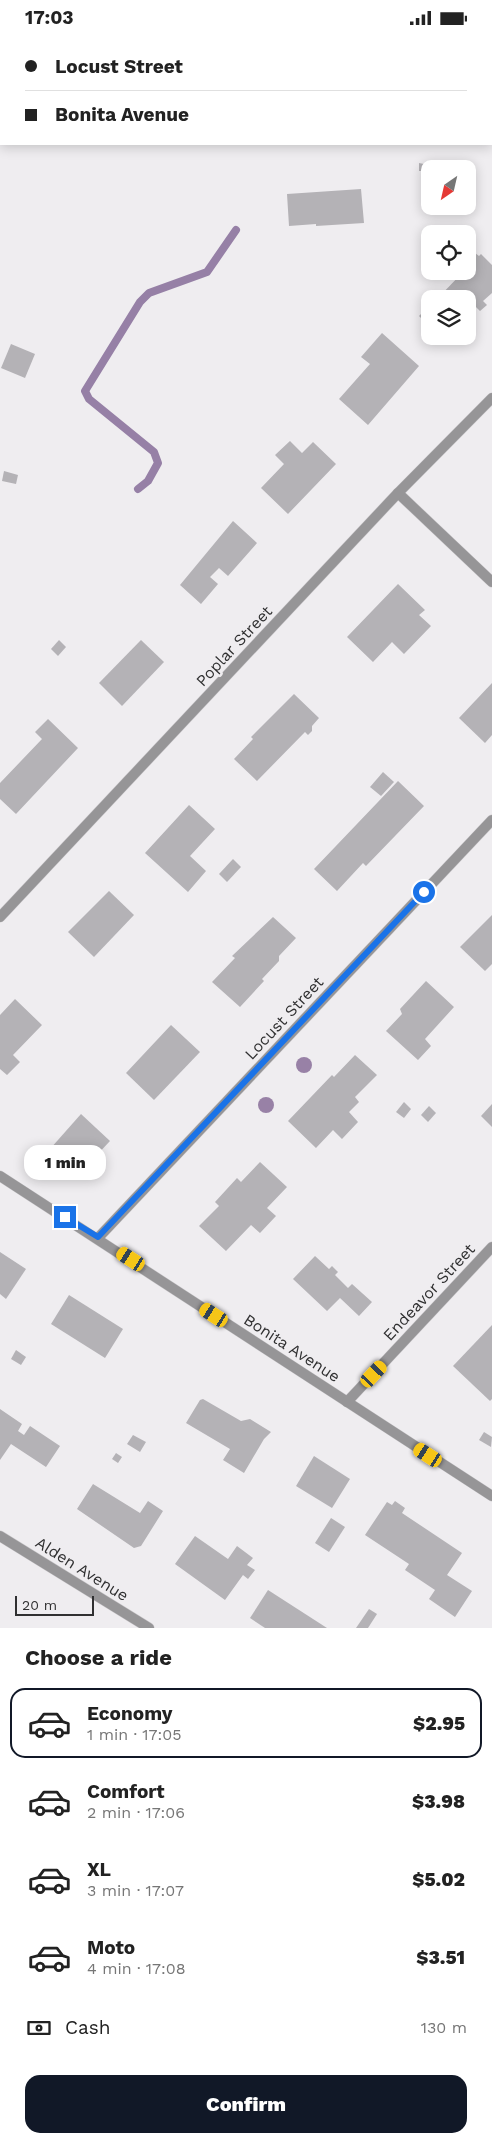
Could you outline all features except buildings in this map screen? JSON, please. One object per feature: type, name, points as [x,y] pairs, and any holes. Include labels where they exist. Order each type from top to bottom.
[{"type":"street","name":"Poplar Street","points":[[0,917],[398,493],[492,398]]},
{"type":"street","points":[[398,493],[492,582]]},
{"type":"street","name":"Locust Street","points":[[98,1237],[492,820]]},
{"type":"street","name":"Bonita Avenue","points":[[0,1175],[98,1237],[347,1403],[492,1496]]},
{"type":"street","name":"Endeavor Street","points":[[347,1403],[492,1247]]},
{"type":"street","name":"Alden Avenue","points":[[0,1536],[149,1628]]},
{"type":"waterway","points":[[138,489],[148,481],[158,463],[154,452],[89,399],[85,391],[140,302],[149,293],[207,272],[236,230]]},
{"type":"route","points":[[65,1217],[98,1237],[424,892]]}]
